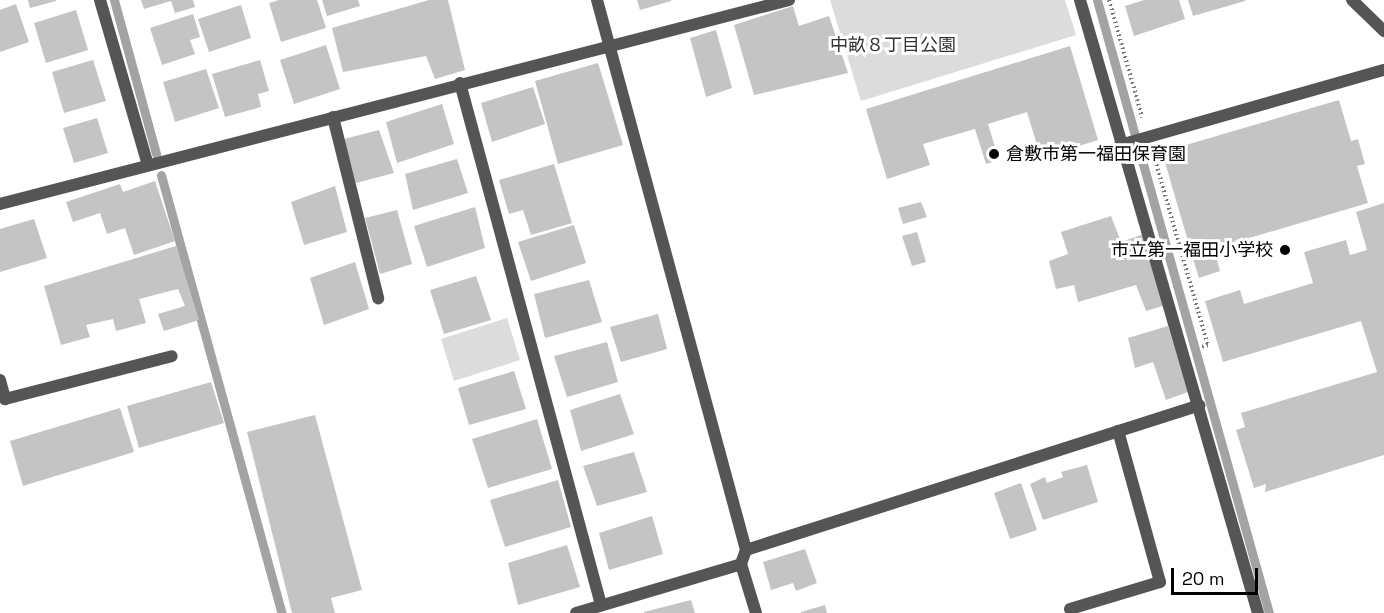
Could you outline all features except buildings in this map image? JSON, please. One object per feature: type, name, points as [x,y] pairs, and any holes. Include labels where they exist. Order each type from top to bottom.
[{"type":"street","points":[[100,0],[148,165]]},
{"type":"street","points":[[597,0],[746,550],[741,564],[756,613]]},
{"type":"street","points":[[0,204],[609,44],[789,0]]},
{"type":"street","points":[[1080,0],[1120,145],[1199,405],[1258,613]]},
{"type":"street","points":[[1352,0],[1384,31]]},
{"type":"street","points":[[1120,145],[1384,70]]},
{"type":"street","points":[[460,83],[601,605]]},
{"type":"street","points":[[333,117],[378,298]]},
{"type":"street","points":[[0,380],[5,399],[172,356]]},
{"type":"street","points":[[746,550],[1199,405]]},
{"type":"street","points":[[1070,609],[1090,608],[1160,582],[1118,431]]},
{"type":"street","points":[[576,613],[741,564]]},
{"type":"path","points":[[1109,0],[1141,140],[1208,345],[1200,347]]},
{"type":"green space","name":"中畝８丁目公園","points":[[830,0],[1065,0],[1076,35],[861,101]]},
{"type":"green space","points":[[507,318],[520,360],[454,381],[441,339]]},
{"type":"waterway","points":[[114,0],[156,154]]},
{"type":"waterway","points":[[1097,0],[1269,613]]},
{"type":"waterway","points":[[161,175],[282,613]]},
{"type":"place","name":"倉敷市第一福田保育園","points":[[994,154]]},
{"type":"place","name":"市立第一福田小学校","points":[[1285,250]]}]
